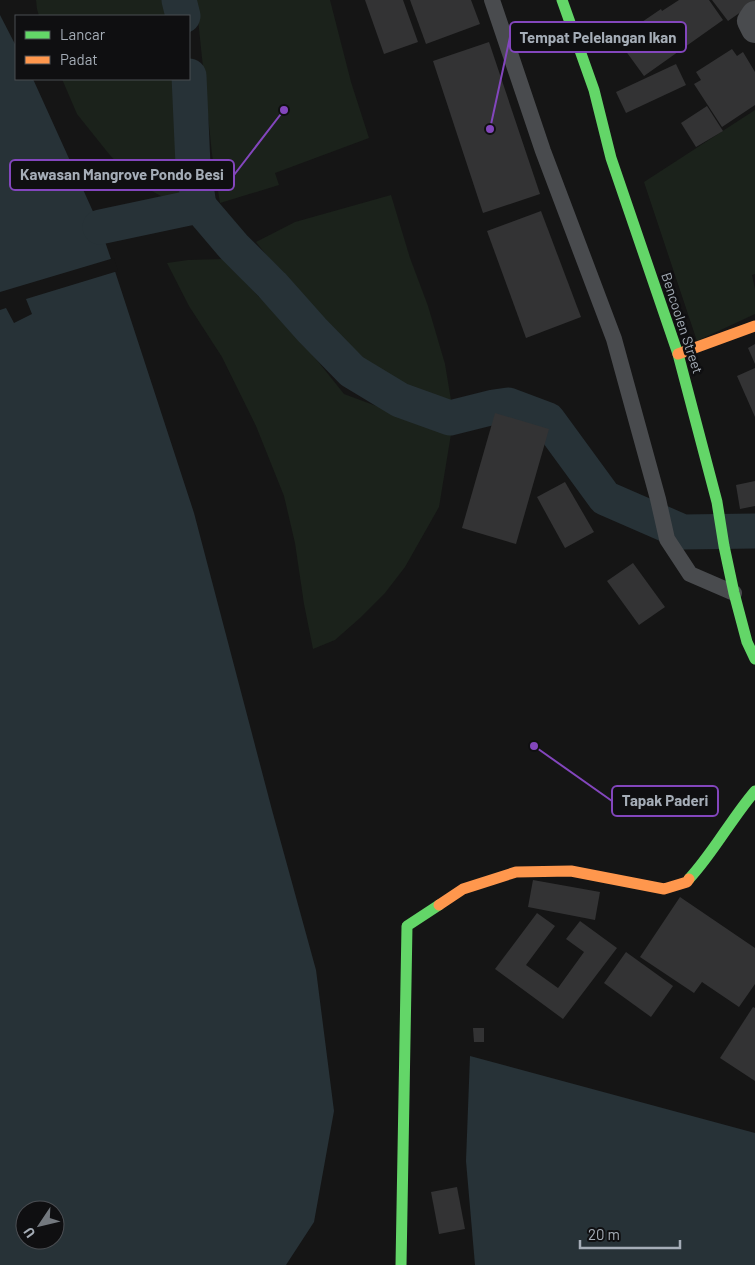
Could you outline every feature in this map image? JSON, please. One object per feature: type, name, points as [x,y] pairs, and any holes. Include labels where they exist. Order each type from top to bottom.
[{"type":"street","name":"Bencoolen Street","points":[[562,0],[594,90],[612,158],[678,354],[717,502],[734,593],[747,642],[755,659]]},
{"type":"street","points":[[755,16],[751,21],[755,29]]},
{"type":"street","points":[[678,354],[755,326]]},
{"type":"street","points":[[401,1265],[407,926],[464,889],[516,872],[571,871],[664,889],[687,882],[703,864],[755,791]]},
{"type":"lane","points":[[492,0],[543,151],[614,338],[667,539],[690,574],[734,593]]},
{"type":"shaded area","points":[[36,0],[169,0],[172,15],[39,15]]},
{"type":"shaded area","points":[[196,0],[330,0],[351,82],[369,138],[275,173],[279,185],[220,203],[212,154]]},
{"type":"shaded area","points":[[0,15],[15,44],[15,80],[33,80],[100,227],[111,259],[194,513],[316,970],[334,1111],[314,1222],[286,1265],[0,1265]]},
{"type":"shaded area","points":[[62,80],[180,80],[181,119],[178,150],[188,199],[168,200],[134,181],[109,154],[77,114]]},
{"type":"shaded area","points":[[755,110],[755,274],[752,275],[755,289],[755,314],[697,341],[644,182]]},
{"type":"shaded area","points":[[391,195],[445,364],[452,406],[437,405],[400,389],[362,362],[323,325],[256,242],[295,222]]},
{"type":"shaded area","points":[[223,259],[296,334],[344,394],[379,407],[452,428],[439,507],[405,567],[385,593],[360,618],[335,640],[313,649],[295,543],[284,496],[256,426],[222,357],[189,306],[167,263]]},
{"type":"shaded area","points":[[470,1056],[755,1133],[755,1265],[475,1265],[466,1161]]},
{"type":"pier","points":[[114,258],[118,271],[26,299],[32,314],[14,323],[6,308],[0,310],[0,292]]},
{"type":"building","points":[[365,0],[403,0],[418,42],[384,54]]},
{"type":"building","points":[[410,0],[471,0],[480,24],[426,44]]},
{"type":"building","points":[[679,0],[709,0],[723,20],[644,76],[617,39],[661,9],[662,11]]},
{"type":"building","points":[[712,0],[755,0],[755,2],[728,21]]},
{"type":"building","points":[[489,42],[540,194],[483,213],[433,61]]},
{"type":"building","points":[[732,49],[737,56],[743,52],[755,72],[755,105],[722,127],[694,84],[701,80],[696,72]]},
{"type":"building","points":[[676,64],[686,85],[626,113],[616,92]]},
{"type":"building","points":[[707,106],[723,131],[696,147],[681,123]]},
{"type":"building","points":[[541,211],[581,317],[526,338],[487,231]]},
{"type":"building","points":[[755,344],[755,364],[748,348]]},
{"type":"building","points":[[755,368],[755,417],[737,376]]},
{"type":"building","points":[[495,413],[549,429],[516,544],[462,528]]},
{"type":"building","points":[[755,481],[755,506],[740,509],[736,485]]},
{"type":"building","points":[[565,482],[594,532],[565,548],[537,497]]},
{"type":"building","points":[[633,563],[665,607],[639,625],[607,581]]},
{"type":"building","points":[[533,880],[600,892],[595,920],[528,907]]},
{"type":"building","points":[[680,897],[755,948],[755,984],[739,1007],[702,982],[694,993],[640,957]]},
{"type":"building","points":[[537,913],[555,926],[526,965],[558,988],[584,952],[566,939],[580,921],[617,948],[563,1019],[495,969]]},
{"type":"building","points":[[626,952],[673,986],[651,1017],[604,983]]},
{"type":"building","points":[[753,1007],[755,1008],[755,1081],[720,1058]]},
{"type":"building","points":[[473,1028],[484,1028],[484,1042],[474,1042]]},
{"type":"building","points":[[457,1187],[465,1229],[439,1234],[431,1192]]},
{"type":"waterway","points":[[179,0],[183,15]]},
{"type":"waterway","points":[[189,80],[193,165],[199,206]]},
{"type":"waterway","points":[[100,227],[199,206],[234,247],[352,371],[400,400],[450,418],[508,405],[548,420],[605,498],[683,532],[755,531]]},
{"type":"traffic: fast","points":[[562,0],[594,90],[611,158],[678,354],[717,502],[734,593],[747,642],[755,659]]},
{"type":"traffic: fast","points":[[689,879],[755,791]]},
{"type":"traffic: fast","points":[[401,1265],[407,926],[439,905]]},
{"type":"traffic: slow","points":[[678,354],[755,326]]},
{"type":"traffic: slow","points":[[439,905],[463,889],[516,872],[571,871],[664,889],[687,882],[689,879]]},
{"type":"place","name":"Kawasan Mangrove Pondo Besi","points":[[284,110]]},
{"type":"place","name":"Tempat Pelelangan Ikan","points":[[490,129]]},
{"type":"place","name":"Tapak Paderi","points":[[534,746]]}]
